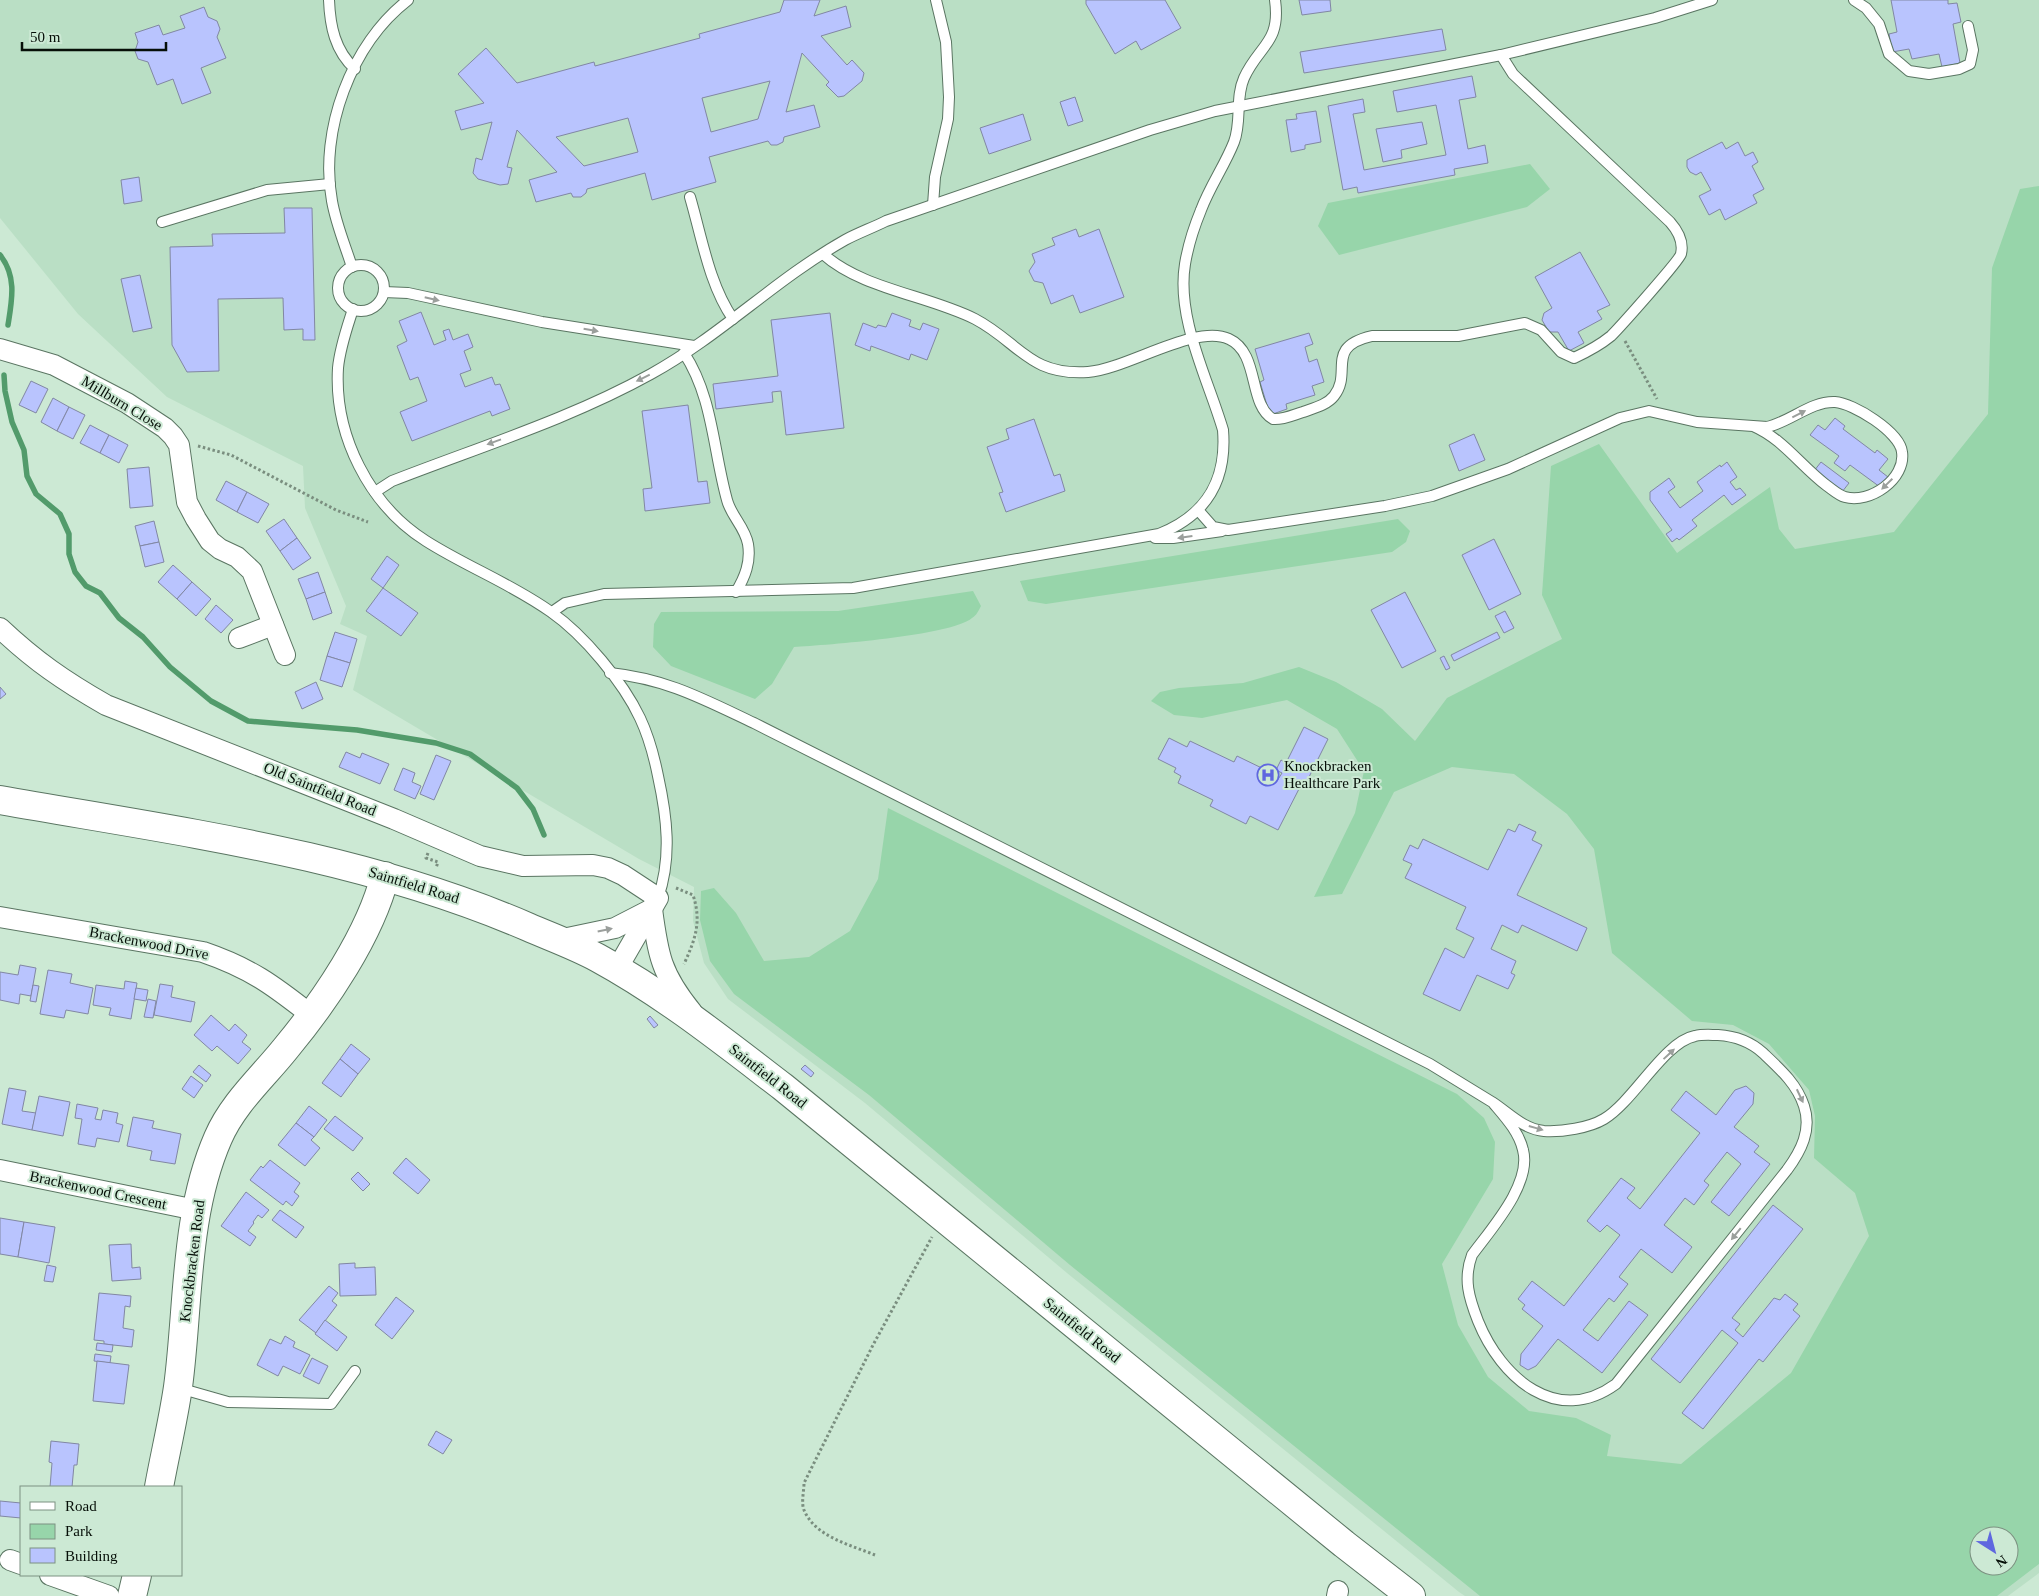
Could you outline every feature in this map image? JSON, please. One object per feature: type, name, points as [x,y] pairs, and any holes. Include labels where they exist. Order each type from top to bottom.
[{"type":"main road","name":"Saintfield Road","points":[[0,800],[261,846],[336,862],[479,906],[558,940],[617,969],[702,1025],[944,1218],[1344,1544],[1411,1596]]},
{"type":"main road","name":"Knockbracken Road","points":[[158,1486],[178,1388],[196,1210],[218,1138],[235,1109],[312,1015],[344,966],[371,915],[385,876]]},
{"type":"main road","points":[[132,1596],[137,1576]]},
{"type":"street","name":"Millburn Close","points":[[0,349],[33,357],[72,374],[135,408],[173,436],[179,445],[188,502],[196,519],[210,541],[238,557],[252,570],[285,655]]},
{"type":"street","points":[[239,638],[273,625]]},
{"type":"street","name":"Old Saintfield Road","points":[[0,628],[32,658],[64,682],[106,705],[160,728],[394,819],[480,856],[523,866],[593,865],[608,868],[623,874],[658,897]]},
{"type":"street","points":[[558,940],[615,928],[658,897]]},
{"type":"street","points":[[617,969],[658,897]]},
{"type":"street","points":[[658,897],[661,964],[685,1003],[702,1025]]},
{"type":"street","name":"Brackenwood Drive","points":[[0,917],[203,952],[258,974],[312,1015]]},
{"type":"street","name":"Brackenwood Crescent","points":[[0,1170],[196,1210]]},
{"type":"street","points":[[53,1576],[109,1596]]},
{"type":"lane","points":[[329,0],[330,20],[342,56],[355,69]]},
{"type":"lane","points":[[352,267],[332,201],[330,184],[330,146],[336,116],[355,69],[379,28],[394,10],[408,0]]},
{"type":"lane","points":[[933,205],[935,176],[948,119],[949,96],[946,42],[936,0]]},
{"type":"lane","points":[[552,612],[565,603],[604,594],[736,592],[853,588],[876,585],[1141,537],[1173,528],[1198,510],[1215,486],[1224,458],[1224,445],[1223,430],[1193,337],[1185,305],[1184,266],[1201,209],[1237,134],[1244,78],[1269,43],[1276,26],[1275,0]]},
{"type":"lane","points":[[375,492],[392,481],[523,432],[598,400],[652,374],[733,319],[822,254],[846,240],[886,222],[1150,130],[1240,106],[1501,55],[1655,18],[1712,0]]},
{"type":"lane","points":[[1854,0],[1866,8],[1879,24],[1885,48],[1895,62],[1919,74],[1959,69],[1970,64],[1972,50],[1968,26]]},
{"type":"lane","points":[[822,254],[847,271],[958,311],[976,320],[1030,359],[1046,368],[1067,372],[1110,369],[1193,337],[1212,335],[1230,339],[1239,346],[1250,364],[1265,414],[1278,419],[1324,404],[1334,397],[1338,389],[1342,358],[1346,350],[1360,338],[1392,334],[1458,336],[1525,323],[1541,330],[1561,352],[1574,358],[1597,346],[1618,329],[1678,260],[1682,246],[1680,238],[1670,222],[1513,74],[1501,55]]},
{"type":"lane","points":[[162,222],[266,190],[330,184]]},
{"type":"lane","points":[[690,198],[715,283],[725,307],[733,319]]},
{"type":"lane","points":[[359,265],[373,268],[382,278],[384,292],[382,298],[373,308],[360,311],[353,309],[342,300],[339,285],[341,277],[352,267],[359,265]]},
{"type":"lane","points":[[384,292],[408,294],[552,324],[694,346]]},
{"type":"lane","points":[[353,309],[343,339],[338,367],[338,398],[351,448],[375,492],[401,522],[425,541],[552,612],[598,657],[640,717],[653,751],[665,807],[668,841],[667,868],[658,897]]},
{"type":"lane","points":[[684,353],[695,370],[706,401],[728,502],[745,533],[748,544],[746,574],[736,592]]},
{"type":"lane","points":[[1141,537],[1173,538],[1385,506],[1432,496],[1508,469],[1620,418],[1649,411],[1696,422],[1752,426],[1778,424],[1811,408],[1834,402],[1848,405],[1881,426],[1899,443],[1903,458],[1894,477],[1875,494],[1867,497],[1845,497],[1811,473],[1769,433],[1752,426]]},
{"type":"lane","points":[[1198,510],[1213,527],[1228,530]]},
{"type":"lane","points":[[610,673],[641,676],[680,688],[754,723],[1430,1064],[1494,1104],[1512,1118],[1530,1127],[1544,1131],[1594,1124],[1625,1103],[1659,1063],[1683,1041],[1694,1036],[1728,1036],[1745,1041],[1760,1050],[1791,1080],[1800,1094],[1807,1124],[1799,1154],[1616,1384],[1605,1392],[1575,1401],[1561,1400],[1536,1392],[1502,1365],[1484,1337],[1468,1293],[1468,1267],[1472,1255],[1518,1188],[1524,1170],[1523,1149],[1518,1136],[1494,1104]]},
{"type":"lane","points":[[178,1388],[228,1402],[331,1404],[355,1371]]},
{"type":"path","points":[[1618,329],[1664,413]]},
{"type":"path","points":[[202,446],[231,455],[336,510],[368,522]]},
{"type":"path","points":[[436,869],[438,862]]},
{"type":"path","points":[[658,897],[693,895],[698,910],[695,939],[682,970]]},
{"type":"path","points":[[875,1555],[829,1536],[812,1523],[803,1508],[804,1483],[873,1345],[944,1218]]},
{"type":"shaded area","name":"Knockbracken Healthcare Park","points":[[0,0],[2039,0],[2039,1573],[2008,1596],[1465,1596],[1067,1273],[865,1103],[728,999],[704,963],[693,921],[694,887],[639,859],[353,690],[367,636],[340,624],[346,606],[305,508],[303,466],[167,397],[78,314],[0,218]]},
{"type":"green space","points":[[1530,164],[1550,189],[1527,207],[1339,255],[1318,226],[1328,203]]},
{"type":"green space","points":[[2039,186],[2039,1564],[1997,1596],[1480,1596],[1070,1265],[869,1095],[734,994],[710,961],[700,920],[701,891],[714,888],[736,913],[764,961],[809,957],[850,931],[878,879],[888,808],[1457,1094],[1484,1118],[1495,1142],[1493,1179],[1442,1264],[1458,1325],[1488,1377],[1529,1411],[1576,1418],[1611,1435],[1607,1456],[1681,1464],[1791,1373],[1869,1236],[1855,1193],[1814,1158],[1815,1116],[1809,1090],[1769,1044],[1733,1025],[1692,1021],[1612,953],[1594,849],[1567,814],[1514,774],[1452,767],[1394,792],[1342,894],[1314,897],[1355,813],[1364,771],[1337,729],[1287,700],[1202,718],[1174,715],[1151,701],[1160,692],[1179,688],[1243,683],[1299,667],[1336,682],[1382,709],[1415,741],[1447,698],[1562,639],[1542,595],[1551,466],[1599,444],[1677,553],[1770,487],[1779,529],[1795,549],[1894,532],[1988,414],[1992,268],[2020,189]]},
{"type":"green space","points":[[1398,519],[1410,531],[1406,542],[1392,552],[1046,604],[1028,601],[1020,581]]},
{"type":"green space","points":[[973,591],[981,606],[973,617],[960,624],[915,635],[794,647],[772,684],[755,699],[671,666],[653,647],[654,624],[661,612],[838,611]]},
{"type":"building","points":[[784,0],[820,0],[814,16],[846,6],[851,27],[821,36],[847,65],[852,60],[864,73],[862,81],[844,96],[838,97],[826,85],[829,82],[802,53],[786,112],[814,105],[820,127],[784,137],[783,142],[777,145],[771,145],[768,141],[709,157],[716,182],[652,200],[645,173],[587,189],[586,193],[581,197],[573,197],[571,193],[536,202],[529,180],[557,172],[517,130],[507,167],[512,168],[508,184],[500,185],[478,179],[473,173],[476,158],[482,160],[492,122],[461,130],[455,111],[484,103],[458,74],[486,48],[517,83],[594,62],[595,66],[700,38],[699,34],[780,12]],"holes":[[[770,81],[758,119],[711,132],[702,98]],[[628,118],[638,152],[584,166],[556,137]]]},
{"type":"building","points":[[1086,0],[1165,0],[1181,28],[1141,50],[1136,41],[1115,54],[1086,4]]},
{"type":"building","points":[[1299,0],[1330,0],[1331,11],[1302,15]]},
{"type":"building","points":[[1891,0],[1948,0],[1948,4],[1957,3],[1961,22],[1953,24],[1960,63],[1942,67],[1939,54],[1912,59],[1909,49],[1892,52],[1889,34],[1897,32]]},
{"type":"building","points":[[204,7],[208,17],[217,21],[220,29],[217,37],[226,58],[201,68],[211,93],[182,104],[173,79],[157,85],[148,62],[138,59],[135,51],[138,42],[135,33],[159,25],[163,35],[185,28],[180,16]]},
{"type":"building","points":[[1442,29],[1446,50],[1304,73],[1300,52]]},
{"type":"building","points":[[1472,76],[1476,97],[1459,100],[1468,149],[1485,145],[1488,163],[1454,169],[1455,175],[1358,193],[1357,187],[1343,190],[1328,106],[1363,99],[1365,112],[1353,114],[1364,170],[1446,155],[1436,105],[1397,112],[1393,91]]},
{"type":"building","points":[[1075,97],[1083,121],[1068,126],[1060,102]]},
{"type":"building","points":[[1316,111],[1321,142],[1305,145],[1305,149],[1291,152],[1286,120],[1297,119],[1296,114]]},
{"type":"building","points":[[1023,114],[1031,140],[989,154],[980,128]]},
{"type":"building","points":[[1422,122],[1427,144],[1401,150],[1402,158],[1383,162],[1376,129]]},
{"type":"building","points":[[1722,142],[1726,149],[1738,142],[1745,156],[1753,152],[1758,162],[1752,166],[1764,189],[1753,195],[1757,203],[1725,220],[1720,209],[1709,215],[1699,196],[1711,190],[1701,172],[1696,175],[1690,172],[1687,167],[1687,160]]},
{"type":"building","points":[[139,177],[142,201],[124,204],[121,180]]},
{"type":"building","points":[[284,208],[312,208],[315,340],[303,340],[303,329],[284,330],[283,298],[218,299],[219,371],[187,372],[172,345],[170,247],[213,246],[212,234],[285,233]]},
{"type":"building","points":[[1076,229],[1079,237],[1099,229],[1124,297],[1080,313],[1073,295],[1051,304],[1043,283],[1034,281],[1029,271],[1035,262],[1032,254],[1055,245],[1052,238]]},
{"type":"building","points":[[1580,252],[1610,305],[1597,311],[1602,319],[1578,332],[1584,343],[1569,351],[1558,332],[1549,332],[1542,320],[1544,313],[1552,308],[1535,277]]},
{"type":"building","points":[[140,275],[152,328],[133,332],[121,279]]},
{"type":"building","points":[[421,312],[434,345],[446,340],[443,331],[449,329],[453,340],[468,334],[473,347],[464,351],[471,370],[460,374],[465,387],[492,377],[495,385],[500,384],[510,409],[492,416],[490,411],[412,441],[400,412],[427,401],[418,377],[410,380],[397,346],[407,341],[399,321]]},
{"type":"building","points":[[830,313],[844,428],[786,435],[781,391],[772,392],[773,402],[716,409],[713,384],[778,376],[771,320]]},
{"type":"building","points":[[892,313],[911,320],[909,326],[920,330],[923,323],[939,329],[927,360],[911,354],[909,360],[871,346],[870,351],[855,345],[863,323],[876,328],[878,325],[886,327]]},
{"type":"building","points":[[1309,333],[1313,344],[1305,347],[1309,362],[1317,359],[1324,382],[1312,386],[1315,395],[1286,404],[1287,409],[1270,415],[1260,382],[1264,380],[1255,349]]},
{"type":"building","points":[[31,381],[48,389],[36,413],[19,405]]},
{"type":"building","points":[[53,398],[69,407],[57,431],[41,422]]},
{"type":"building","points":[[688,405],[698,482],[707,481],[710,503],[645,511],[643,489],[652,488],[642,411]]},
{"type":"building","points":[[69,407],[85,415],[73,439],[57,431]]},
{"type":"building","points":[[1835,418],[1845,426],[1843,429],[1875,453],[1877,450],[1888,459],[1879,470],[1888,477],[1880,487],[1850,465],[1845,471],[1834,463],[1839,456],[1810,435],[1818,425],[1825,430]]},
{"type":"building","points":[[1034,419],[1054,476],[1060,474],[1065,491],[1006,512],[999,493],[1003,492],[987,447],[1009,439],[1006,429]]},
{"type":"building","points":[[90,425],[109,435],[100,453],[80,443]]},
{"type":"building","points":[[1474,434],[1485,460],[1459,471],[1449,445]]},
{"type":"building","points":[[109,435],[128,445],[119,463],[100,453]]},
{"type":"building","points":[[1727,462],[1737,477],[1730,482],[1736,490],[1740,488],[1746,495],[1732,505],[1724,495],[1692,520],[1697,526],[1679,540],[1677,538],[1672,542],[1666,534],[1672,530],[1650,500],[1650,492],[1669,478],[1675,487],[1668,492],[1680,508],[1703,491],[1697,482]]},
{"type":"building","points":[[1821,462],[1849,483],[1842,492],[1814,471]]},
{"type":"building","points":[[149,467],[153,506],[130,508],[127,469]]},
{"type":"building","points":[[226,481],[247,492],[237,512],[216,500]]},
{"type":"building","points":[[247,492],[269,504],[258,523],[237,512]]},
{"type":"building","points":[[284,519],[297,538],[280,551],[266,531]]},
{"type":"building","points":[[154,521],[159,542],[140,546],[135,526]]},
{"type":"building","points":[[297,538],[311,558],[293,570],[280,551]]},
{"type":"building","points":[[1494,539],[1521,594],[1489,610],[1462,555]]},
{"type":"building","points":[[159,542],[164,562],[145,567],[140,546]]},
{"type":"building","points":[[387,556],[399,565],[383,588],[371,579]]},
{"type":"building","points":[[173,565],[192,582],[177,599],[158,582]]},
{"type":"building","points":[[318,572],[325,592],[306,599],[298,579]]},
{"type":"building","points":[[192,582],[211,599],[196,616],[177,599]]},
{"type":"building","points":[[383,588],[418,613],[401,636],[366,611]]},
{"type":"building","points":[[325,592],[332,613],[313,620],[306,599]]},
{"type":"building","points":[[1405,592],[1436,651],[1402,668],[1371,610]]},
{"type":"building","points":[[216,605],[233,620],[221,633],[205,619]]},
{"type":"building","points":[[1505,611],[1514,628],[1504,633],[1495,616]]},
{"type":"building","points":[[335,632],[357,639],[350,663],[327,656]]},
{"type":"building","points":[[1497,632],[1500,638],[1454,661],[1451,655]]},
{"type":"building","points":[[327,656],[350,663],[342,687],[320,680]]},
{"type":"building","points":[[1444,656],[1450,668],[1446,670],[1440,658]]},
{"type":"building","points":[[316,682],[323,699],[302,709],[295,692]]},
{"type":"building","points":[[0,687],[6,694],[0,699]]},
{"type":"building","points":[[1304,727],[1328,739],[1304,787],[1301,785],[1278,830],[1250,816],[1246,824],[1210,806],[1213,800],[1178,783],[1181,776],[1174,772],[1176,768],[1158,759],[1169,738],[1187,747],[1190,741],[1234,762],[1237,756],[1270,772],[1268,776],[1277,781],[1282,773],[1276,770],[1281,760],[1286,763]]},
{"type":"building","points":[[346,752],[360,758],[362,753],[389,764],[380,784],[339,767]]},
{"type":"building","points":[[436,755],[451,761],[434,800],[420,794]]},
{"type":"building","points":[[403,768],[415,773],[412,782],[421,786],[415,799],[394,790]]},
{"type":"building","points":[[1519,824],[1536,832],[1532,840],[1542,845],[1517,895],[1587,928],[1577,951],[1522,925],[1518,933],[1502,925],[1491,949],[1516,961],[1511,973],[1515,975],[1508,989],[1477,975],[1460,1011],[1423,994],[1445,948],[1464,958],[1474,938],[1456,929],[1466,907],[1405,878],[1412,864],[1403,860],[1410,845],[1418,849],[1423,839],[1488,870],[1508,829],[1515,832]]},
{"type":"building","points":[[20,965],[36,968],[31,996],[20,994],[19,1004],[0,1000],[0,972],[18,975]]},
{"type":"building","points":[[48,970],[72,974],[70,983],[93,988],[88,1014],[66,1010],[64,1018],[40,1014]]},
{"type":"building","points":[[125,981],[137,983],[131,1019],[109,1015],[111,1008],[93,1005],[96,985],[124,989]]},
{"type":"building","points":[[160,984],[173,986],[171,997],[195,1002],[191,1022],[154,1015]]},
{"type":"building","points":[[33,985],[39,986],[36,1002],[30,1001]]},
{"type":"building","points":[[136,988],[148,990],[146,1001],[134,999]]},
{"type":"building","points":[[148,999],[156,1001],[153,1018],[144,1017]]},
{"type":"building","points":[[211,1015],[229,1031],[235,1024],[247,1035],[242,1042],[251,1049],[238,1064],[217,1046],[212,1051],[194,1035]]},
{"type":"building","points":[[650,1016],[658,1025],[654,1028],[647,1019]]},
{"type":"building","points":[[351,1044],[370,1059],[358,1074],[340,1059]]},
{"type":"building","points":[[340,1059],[358,1074],[341,1097],[322,1083]]},
{"type":"building","points":[[199,1065],[211,1075],[206,1082],[193,1072]]},
{"type":"building","points":[[805,1065],[814,1073],[811,1077],[801,1069]]},
{"type":"building","points":[[191,1076],[203,1085],[194,1098],[182,1089]]},
{"type":"building","points":[[1746,1086],[1754,1093],[1753,1104],[1734,1127],[1759,1146],[1754,1152],[1770,1164],[1729,1216],[1711,1202],[1741,1164],[1727,1152],[1704,1181],[1709,1185],[1694,1205],[1685,1198],[1664,1225],[1692,1247],[1672,1273],[1641,1249],[1619,1277],[1628,1284],[1614,1302],[1609,1298],[1583,1330],[1598,1341],[1629,1301],[1648,1315],[1602,1373],[1558,1339],[1536,1366],[1528,1370],[1520,1365],[1521,1354],[1543,1326],[1522,1309],[1525,1305],[1518,1299],[1532,1281],[1564,1306],[1620,1235],[1607,1225],[1600,1232],[1587,1221],[1621,1178],[1635,1188],[1627,1198],[1640,1209],[1700,1133],[1671,1110],[1686,1091],[1716,1115],[1735,1090]]},
{"type":"building","points":[[9,1088],[26,1091],[22,1111],[36,1113],[32,1130],[2,1124]]},
{"type":"building","points":[[39,1096],[70,1102],[63,1136],[32,1130]]},
{"type":"building","points":[[77,1104],[98,1108],[95,1119],[101,1120],[103,1110],[118,1113],[116,1123],[123,1125],[119,1142],[97,1138],[95,1147],[78,1144],[82,1119],[75,1118]]},
{"type":"building","points":[[309,1106],[327,1120],[314,1137],[296,1123]]},
{"type":"building","points":[[335,1116],[363,1138],[353,1151],[324,1129]]},
{"type":"building","points":[[133,1117],[154,1121],[152,1128],[181,1134],[175,1164],[150,1160],[152,1151],[127,1146]]},
{"type":"building","points":[[296,1123],[314,1137],[311,1140],[320,1148],[305,1166],[278,1145]]},
{"type":"building","points":[[406,1158],[430,1180],[418,1194],[393,1173]]},
{"type":"building","points":[[270,1160],[300,1183],[294,1192],[299,1196],[292,1206],[286,1201],[283,1205],[250,1180],[261,1166],[263,1168]]},
{"type":"building","points":[[358,1172],[370,1184],[363,1191],[351,1179]]},
{"type":"building","points":[[246,1192],[269,1210],[262,1218],[258,1215],[248,1231],[256,1237],[250,1246],[221,1226]]},
{"type":"building","points":[[1773,1205],[1803,1229],[1732,1318],[1740,1324],[1735,1330],[1743,1337],[1774,1298],[1780,1300],[1785,1294],[1798,1304],[1793,1310],[1800,1316],[1763,1362],[1759,1359],[1703,1429],[1682,1413],[1738,1343],[1722,1330],[1680,1383],[1651,1359]]},
{"type":"building","points":[[280,1210],[304,1227],[296,1238],[272,1220]]},
{"type":"building","points":[[0,1218],[24,1222],[18,1257],[0,1254]]},
{"type":"building","points":[[24,1222],[55,1227],[49,1263],[18,1257]]},
{"type":"building","points":[[131,1244],[132,1268],[140,1267],[141,1279],[112,1281],[109,1245]]},
{"type":"building","points":[[355,1263],[355,1268],[375,1267],[376,1295],[340,1296],[339,1264]]},
{"type":"building","points":[[47,1265],[56,1267],[53,1282],[44,1281]]},
{"type":"building","points":[[329,1286],[338,1293],[332,1301],[337,1305],[316,1333],[299,1320]]},
{"type":"building","points":[[99,1293],[131,1296],[130,1307],[125,1306],[123,1328],[134,1330],[132,1347],[104,1344],[104,1341],[94,1340]]},
{"type":"building","points":[[396,1297],[414,1311],[392,1339],[375,1325]]},
{"type":"building","points":[[325,1320],[347,1337],[337,1351],[315,1334]]},
{"type":"building","points":[[285,1336],[295,1342],[293,1347],[310,1355],[300,1374],[283,1366],[278,1376],[257,1365],[270,1339],[281,1344]]},
{"type":"building","points":[[97,1343],[113,1345],[112,1352],[96,1350]]},
{"type":"building","points":[[95,1354],[111,1356],[110,1363],[94,1361]]},
{"type":"building","points":[[312,1358],[328,1366],[319,1384],[303,1376]]},
{"type":"building","points":[[97,1361],[129,1365],[124,1404],[93,1401]]},
{"type":"building","points":[[436,1431],[452,1440],[443,1454],[428,1445]]},
{"type":"building","points":[[51,1441],[79,1444],[77,1465],[74,1465],[72,1486],[50,1486],[52,1463],[49,1462]]},
{"type":"building","points":[[0,1501],[20,1503],[20,1518],[0,1516]]},
{"type":"waterway","points":[[0,255],[9,271],[12,288],[8,325]]},
{"type":"waterway","points":[[4,375],[5,391],[12,422],[24,450],[27,476],[36,494],[60,514],[69,534],[69,554],[75,572],[86,586],[100,593],[119,618],[143,637],[170,667],[211,701],[248,721],[357,730],[436,743],[470,754],[517,788],[533,809],[544,835]]},
{"type":"place","name":"Knockbracken Healthcare Park","points":[[1268,775]]}]
